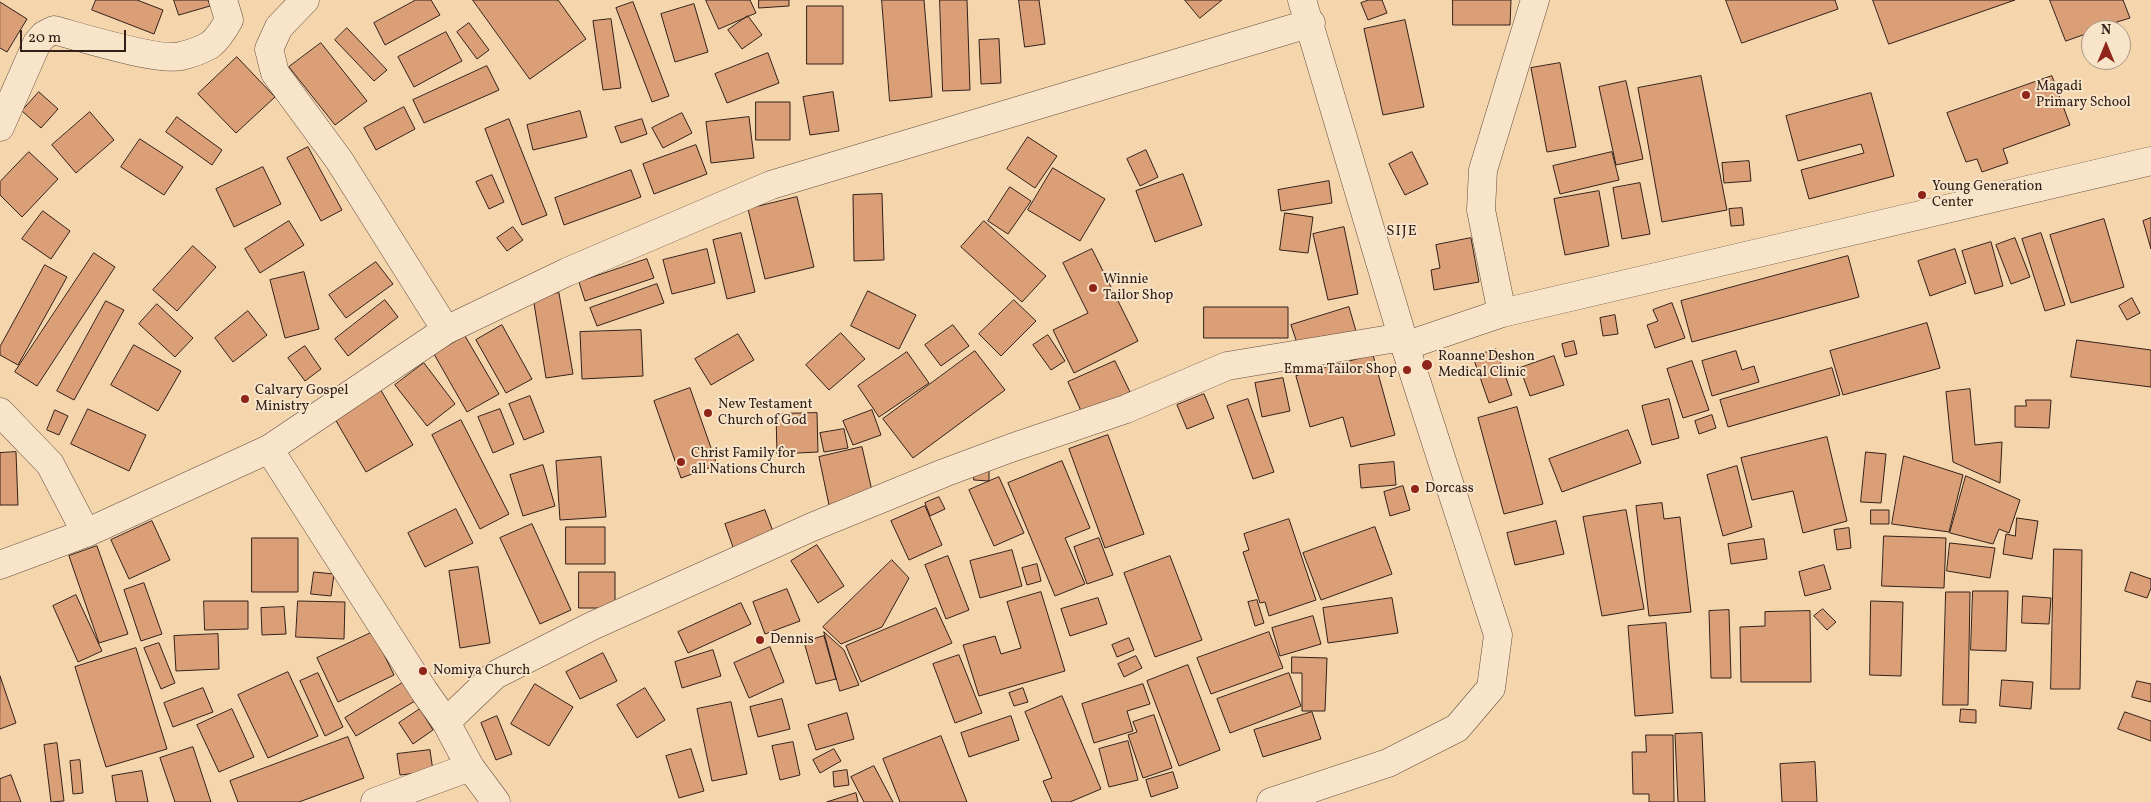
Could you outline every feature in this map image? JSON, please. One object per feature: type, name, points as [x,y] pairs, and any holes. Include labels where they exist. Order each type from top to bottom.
[{"type":"street","points":[[0,127],[37,43],[44,34],[54,30],[134,50],[163,56],[180,57],[210,44],[221,33],[229,20],[223,0]]},
{"type":"street","points":[[305,0],[279,27],[269,49],[275,73],[340,160],[446,330]]},
{"type":"street","points":[[1502,312],[1481,210],[1483,170],[1535,0]]},
{"type":"street","points":[[0,565],[86,533],[269,449],[446,330],[567,272],[771,185],[1306,12],[1404,342],[1498,635],[1491,688],[1457,728],[1388,763],[1271,802]]},
{"type":"street","points":[[446,722],[495,675],[592,626],[812,527],[944,473],[1118,412],[1227,366],[1404,342],[1502,312],[2151,160]]},
{"type":"street","points":[[0,412],[50,464],[86,533]]},
{"type":"street","points":[[269,449],[424,691],[446,722],[470,767],[496,802]]},
{"type":"street","points":[[375,802],[470,767]]},
{"type":"building","points":[[96,0],[137,0],[163,10],[154,34],[92,10]]},
{"type":"building","points":[[174,0],[208,0],[210,6],[179,15]]},
{"type":"building","points":[[416,0],[431,0],[440,15],[385,45],[374,23]]},
{"type":"building","points":[[473,0],[558,0],[586,39],[530,79]]},
{"type":"building","points":[[706,0],[750,0],[756,13],[719,29]]},
{"type":"building","points":[[759,0],[789,0],[789,6],[759,8]]},
{"type":"building","points":[[882,0],[924,0],[932,97],[890,101]]},
{"type":"building","points":[[940,0],[967,0],[970,90],[943,91]]},
{"type":"building","points":[[1019,0],[1039,0],[1045,44],[1025,47]]},
{"type":"building","points":[[1185,0],[1222,0],[1200,18]]},
{"type":"building","points":[[1369,0],[1382,0],[1387,13],[1368,20],[1361,3]]},
{"type":"building","points":[[1453,0],[1511,0],[1510,25],[1453,25]]},
{"type":"building","points":[[1726,0],[1835,0],[1838,9],[1742,43]]},
{"type":"building","points":[[1873,0],[2015,0],[1889,44]]},
{"type":"building","points":[[2050,0],[2123,0],[2130,18],[2124,20],[2081,20],[2081,36],[2066,41]]},
{"type":"building","points":[[0,2],[27,19],[7,52],[0,48]]},
{"type":"building","points":[[633,2],[669,96],[652,102],[616,8]]},
{"type":"building","points":[[694,4],[708,52],[675,62],[661,14]]},
{"type":"building","points":[[807,6],[843,6],[843,64],[807,64]]},
{"type":"building","points":[[748,16],[762,35],[742,49],[728,30]]},
{"type":"building","points":[[611,19],[621,88],[603,90],[593,21]]},
{"type":"building","points":[[1405,20],[1424,107],[1383,115],[1364,29]]},
{"type":"building","points":[[469,23],[489,50],[477,59],[457,32]]},
{"type":"building","points":[[347,28],[387,70],[374,81],[335,40]]},
{"type":"building","points":[[446,32],[462,61],[414,87],[398,57]]},
{"type":"building","points":[[999,39],[1001,83],[981,84],[979,40]]},
{"type":"building","points":[[321,43],[367,101],[335,125],[289,67]]},
{"type":"building","points":[[768,53],[779,83],[727,103],[715,74]]},
{"type":"building","points":[[237,57],[275,97],[236,133],[198,94]]},
{"type":"building","points":[[1560,63],[1576,147],[1547,152],[1531,68]]},
{"type":"building","points":[[487,66],[499,90],[424,123],[413,100]]},
{"type":"building","points":[[1701,76],[1727,210],[1662,222],[1638,88]]},
{"type":"building","points":[[2052,76],[2070,125],[2003,149],[2008,163],[1982,172],[1977,159],[1966,162],[1947,113]]},
{"type":"building","points":[[1626,81],[1643,159],[1616,165],[1599,87]]},
{"type":"building","points":[[39,92],[58,109],[41,128],[22,111]]},
{"type":"building","points":[[833,92],[839,131],[810,135],[803,97]]},
{"type":"building","points":[[1871,93],[1894,176],[1809,199],[1801,170],[1864,153],[1861,144],[1798,161],[1786,116]]},
{"type":"building","points":[[756,102],[790,102],[790,140],[756,140]]},
{"type":"building","points":[[404,107],[415,129],[376,150],[364,128]]},
{"type":"building","points":[[580,111],[587,137],[533,150],[527,125]]},
{"type":"building","points":[[90,112],[114,140],[76,173],[52,145]]},
{"type":"building","points":[[682,113],[692,133],[663,148],[652,128]]},
{"type":"building","points":[[177,117],[222,150],[212,165],[166,132]]},
{"type":"building","points":[[749,117],[754,158],[711,163],[706,122]]},
{"type":"building","points":[[509,119],[547,215],[522,225],[485,129]]},
{"type":"building","points":[[642,119],[647,134],[621,143],[615,127]]},
{"type":"building","points":[[1028,137],[1057,156],[1035,188],[1007,169]]},
{"type":"building","points":[[140,139],[183,167],[164,195],[121,167]]},
{"type":"building","points":[[696,145],[707,174],[654,194],[643,164]]},
{"type":"building","points":[[308,147],[342,210],[321,221],[287,158]]},
{"type":"building","points":[[1146,150],[1158,177],[1140,186],[1127,159]]},
{"type":"building","points":[[29,152],[58,179],[22,217],[0,195],[0,182]]},
{"type":"building","points":[[1412,152],[1428,184],[1405,195],[1389,164]]},
{"type":"building","points":[[1612,152],[1619,180],[1560,194],[1553,166]]},
{"type":"building","points":[[1749,161],[1751,181],[1724,183],[1722,163]]},
{"type":"building","points":[[263,167],[281,204],[234,227],[216,189]]},
{"type":"building","points":[[1053,168],[1105,199],[1080,241],[1028,210]]},
{"type":"building","points":[[631,170],[641,197],[564,225],[555,198]]},
{"type":"building","points":[[1183,174],[1202,225],[1155,242],[1136,191]]},
{"type":"building","points":[[492,175],[504,202],[489,209],[476,182]]},
{"type":"building","points":[[1329,181],[1332,203],[1281,211],[1278,190]]},
{"type":"building","points":[[1640,183],[1650,234],[1622,239],[1613,188]]},
{"type":"building","points":[[1010,187],[1031,201],[1008,234],[988,221]]},
{"type":"building","points":[[1599,191],[1609,246],[1565,255],[1554,199]]},
{"type":"building","points":[[882,194],[884,260],[854,261],[853,195]]},
{"type":"building","points":[[797,197],[814,267],[765,279],[748,209]]},
{"type":"building","points":[[1742,208],[1744,225],[1731,226],[1729,209]]},
{"type":"building","points":[[43,211],[70,231],[51,259],[22,239]]},
{"type":"building","points":[[1285,213],[1313,217],[1308,253],[1280,250]]},
{"type":"building","points":[[2151,218],[2151,249],[2143,221]]},
{"type":"building","points":[[2104,219],[2124,287],[2071,303],[2050,235]]},
{"type":"building","points":[[289,221],[304,245],[260,273],[245,249]]},
{"type":"building","points":[[984,221],[1046,276],[1022,302],[961,247]]},
{"type":"building","points":[[513,227],[523,240],[507,251],[497,238]]},
{"type":"building","points":[[1344,227],[1358,294],[1328,300],[1313,234]]},
{"type":"building","points":[[741,233],[755,292],[727,299],[713,240]]},
{"type":"building","points":[[2041,233],[2065,305],[2045,311],[2022,239]]},
{"type":"building","points":[[1471,238],[1479,282],[1434,290],[1431,270],[1440,268],[1436,245]]},
{"type":"building","points":[[2015,238],[2030,277],[2011,284],[1996,245]]},
{"type":"building","points":[[1991,242],[2003,286],[1975,294],[1962,251]]},
{"type":"building","points":[[193,246],[216,267],[177,311],[153,290]]},
{"type":"building","points":[[707,249],[715,283],[672,294],[663,260]]},
{"type":"building","name":"Winnie Tailor Shop","points":[[1092,249],[1138,341],[1074,373],[1053,330],[1088,313],[1063,263]]},
{"type":"building","points":[[1955,249],[1966,283],[1930,296],[1918,261]]},
{"type":"building","points":[[94,253],[115,267],[37,386],[15,372]]},
{"type":"building","points":[[1848,256],[1859,297],[1692,342],[1681,301]]},
{"type":"building","points":[[647,259],[654,278],[585,301],[579,282]]},
{"type":"building","points":[[376,262],[393,284],[346,318],[329,295]]},
{"type":"building","points":[[45,265],[67,277],[18,365],[0,355],[0,347]]},
{"type":"building","points":[[304,272],[319,329],[285,338],[270,280]]},
{"type":"building","points":[[657,284],[664,303],[597,326],[590,308]]},
{"type":"building","points":[[868,291],[916,315],[899,349],[851,326]]},
{"type":"building","points":[[559,293],[573,374],[546,378],[533,297]]},
{"type":"building","points":[[2132,298],[2140,313],[2127,320],[2119,306]]},
{"type":"building","points":[[385,300],[398,317],[348,356],[335,339]]},
{"type":"building","points":[[1014,300],[1036,321],[1001,356],[979,334]]},
{"type":"building","points":[[106,301],[124,310],[74,400],[57,391]]},
{"type":"building","points":[[1672,303],[1685,338],[1655,348],[1647,325],[1658,321],[1653,310]]},
{"type":"building","points":[[157,304],[193,338],[175,357],[139,324]]},
{"type":"building","points":[[1204,307],[1288,307],[1288,338],[1204,338]]},
{"type":"building","points":[[1349,307],[1356,331],[1299,349],[1291,325]]},
{"type":"building","points":[[248,311],[267,335],[233,362],[215,338]]},
{"type":"building","points":[[1615,315],[1618,334],[1603,336],[1600,318]]},
{"type":"building","points":[[1927,323],[1940,368],[1843,395],[1830,351]]},
{"type":"building","points":[[502,325],[532,379],[506,393],[476,340]]},
{"type":"building","points":[[953,325],[969,346],[941,366],[925,345]]},
{"type":"building","points":[[641,330],[643,376],[582,379],[580,332]]},
{"type":"building","points":[[841,333],[865,359],[829,390],[806,365]]},
{"type":"building","points":[[738,334],[754,360],[711,385],[695,359]]},
{"type":"building","points":[[1048,335],[1065,361],[1051,370],[1033,345]]},
{"type":"building","points":[[465,336],[499,394],[467,412],[434,354]]},
{"type":"building","points":[[2077,340],[2151,350],[2151,387],[2071,377]]},
{"type":"building","points":[[1574,341],[1577,354],[1565,357],[1562,344]]},
{"type":"building","points":[[134,345],[181,371],[158,411],[111,385]]},
{"type":"building","points":[[305,346],[321,369],[305,381],[288,358]]},
{"type":"building","points":[[1496,349],[1512,395],[1489,403],[1473,357]]},
{"type":"building","points":[[975,351],[1005,390],[913,458],[883,419]]},
{"type":"building","points":[[1736,351],[1742,370],[1754,366],[1759,382],[1712,396],[1702,361]]},
{"type":"building","points":[[907,352],[929,383],[879,417],[858,386]]},
{"type":"building","points":[[1373,355],[1395,435],[1351,447],[1343,417],[1310,427],[1296,376]]},
{"type":"building","points":[[1554,356],[1564,385],[1530,396],[1520,368]]},
{"type":"building","points":[[1115,361],[1130,392],[1082,413],[1068,382]]},
{"type":"building","points":[[1692,361],[1709,410],[1683,418],[1667,369]]},
{"type":"building","points":[[424,363],[455,404],[427,426],[395,385]]},
{"type":"building","points":[[1832,368],[1840,395],[1728,427],[1720,400]]},
{"type":"building","points":[[1283,378],[1290,411],[1262,417],[1255,383]]},
{"type":"building","points":[[379,387],[413,445],[366,472],[332,414]]},
{"type":"building","points":[[690,388],[717,465],[681,478],[654,401]]},
{"type":"building","points":[[1970,389],[1975,445],[2002,442],[2000,483],[1953,462],[1946,392]]},
{"type":"building","points":[[1204,394],[1214,418],[1187,429],[1177,405]]},
{"type":"building","points":[[530,396],[544,432],[524,440],[509,404]]},
{"type":"building","points":[[1248,399],[1274,472],[1253,479],[1227,406]]},
{"type":"building","points":[[1669,399],[1679,438],[1652,445],[1642,406]]},
{"type":"building","points":[[2026,400],[2051,400],[2049,428],[2015,427],[2015,406],[2026,406]]},
{"type":"building","points":[[1517,407],[1543,504],[1504,514],[1478,418]]},
{"type":"building","points":[[88,409],[146,435],[129,471],[71,444]]},
{"type":"building","points":[[500,409],[514,444],[493,453],[478,417]]},
{"type":"building","points":[[55,410],[68,416],[59,435],[47,430]]},
{"type":"building","points":[[872,410],[881,435],[853,445],[843,421]]},
{"type":"building","points":[[817,413],[818,452],[777,454],[776,414]]},
{"type":"building","points":[[1712,415],[1716,428],[1699,434],[1695,421]]},
{"type":"building","points":[[461,420],[509,514],[480,529],[432,435]]},
{"type":"building","points":[[844,429],[848,448],[824,452],[820,433]]},
{"type":"building","points":[[1628,430],[1641,463],[1562,492],[1549,459]]},
{"type":"building","points":[[1108,435],[1144,534],[1105,548],[1069,449]]},
{"type":"building","points":[[1827,437],[1847,521],[1803,533],[1793,491],[1752,500],[1741,458]]},
{"type":"building","points":[[862,447],[873,495],[829,505],[819,457]]},
{"type":"building","points":[[16,452],[18,505],[0,505],[0,453]]},
{"type":"building","points":[[1866,452],[1886,454],[1881,503],[1861,502]]},
{"type":"building","points":[[1904,456],[1963,475],[1949,532],[1892,524]]},
{"type":"building","points":[[601,457],[606,517],[560,520],[556,461]]},
{"type":"building","points":[[1062,461],[1090,528],[1065,538],[1085,584],[1055,596],[1008,483]]},
{"type":"building","points":[[1394,462],[1396,485],[1361,488],[1359,465]]},
{"type":"building","points":[[543,465],[555,506],[523,516],[510,475]]},
{"type":"building","points":[[1737,466],[1752,527],[1723,536],[1707,475]]},
{"type":"building","points":[[975,471],[989,471],[989,481],[974,480]]},
{"type":"building","points":[[1966,476],[2020,500],[2009,533],[1999,529],[1993,544],[1950,533]]},
{"type":"building","points":[[999,477],[1024,533],[994,546],[969,490]]},
{"type":"building","points":[[1403,486],[1410,510],[1390,516],[1384,492]]},
{"type":"building","points":[[939,497],[945,509],[930,516],[925,503]]},
{"type":"building","points":[[1662,503],[1664,519],[1680,517],[1691,612],[1649,616],[1636,506]]},
{"type":"building","points":[[925,506],[942,545],[909,560],[891,521]]},
{"type":"building","points":[[456,509],[473,543],[425,567],[408,533]]},
{"type":"building","points":[[765,510],[775,537],[734,550],[725,524]]},
{"type":"building","points":[[1626,510],[1644,609],[1602,616],[1583,517]]},
{"type":"building","points":[[1871,510],[1889,510],[1889,524],[1871,524]]},
{"type":"building","points":[[2017,518],[2038,521],[2032,559],[2003,554],[2006,534],[2015,536]]},
{"type":"building","points":[[1289,519],[1316,600],[1269,616],[1265,602],[1260,603],[1243,552],[1249,550],[1244,534]]},
{"type":"building","points":[[152,521],[170,560],[129,579],[111,540]]},
{"type":"building","points":[[1556,521],[1564,554],[1515,565],[1507,533]]},
{"type":"building","points":[[532,524],[571,610],[540,624],[500,538]]},
{"type":"building","points":[[566,527],[605,527],[605,564],[566,564]]},
{"type":"building","points":[[1375,527],[1392,574],[1321,600],[1303,553]]},
{"type":"building","points":[[1849,528],[1851,548],[1837,550],[1834,530]]},
{"type":"building","points":[[1884,536],[1946,538],[1944,588],[1882,586]]},
{"type":"building","points":[[252,538],[298,538],[298,592],[252,592]]},
{"type":"building","points":[[1099,538],[1113,575],[1087,584],[1074,547]]},
{"type":"building","points":[[1764,539],[1767,559],[1731,564],[1728,544]]},
{"type":"building","points":[[1950,543],[1995,548],[1990,578],[1947,571]]},
{"type":"building","points":[[817,545],[844,586],[818,603],[791,561]]},
{"type":"building","points":[[97,546],[128,634],[99,643],[69,556]]},
{"type":"building","points":[[2054,549],[2082,550],[2080,689],[2051,689]]},
{"type":"building","points":[[1012,550],[1022,586],[980,598],[970,561]]},
{"type":"building","points":[[948,556],[969,610],[946,619],[925,565]]},
{"type":"building","points":[[1170,556],[1202,640],[1155,657],[1124,573]]},
{"type":"building","points":[[892,560],[909,578],[882,627],[841,644],[823,627]]},
{"type":"building","points":[[1037,564],[1041,581],[1027,585],[1022,568]]},
{"type":"building","points":[[1824,565],[1831,589],[1805,596],[1799,572]]},
{"type":"building","points":[[478,567],[490,643],[460,648],[449,571]]},
{"type":"building","points":[[314,572],[334,574],[331,596],[311,594]]},
{"type":"building","points":[[579,572],[615,572],[615,608],[579,608]]},
{"type":"building","points":[[2131,572],[2151,579],[2151,588],[2147,598],[2125,591]]},
{"type":"building","points":[[144,583],[162,634],[141,641],[124,590]]},
{"type":"building","points":[[787,589],[800,621],[765,634],[753,602]]},
{"type":"building","points":[[1973,591],[2008,591],[2006,651],[1971,650]]},
{"type":"building","points":[[1041,592],[1065,671],[979,696],[963,645],[995,636],[1001,654],[1021,648],[1007,602]]},
{"type":"building","points":[[1946,592],[1970,592],[1968,705],[1943,705]]},
{"type":"building","points":[[76,595],[102,651],[78,662],[53,606]]},
{"type":"building","points":[[2023,596],[2051,598],[2049,624],[2022,623]]},
{"type":"building","points":[[1098,598],[1107,624],[1070,636],[1061,609]]},
{"type":"building","points":[[1392,598],[1398,633],[1328,643],[1323,608]]},
{"type":"building","points":[[1257,600],[1264,623],[1255,626],[1248,602]]},
{"type":"building","points":[[204,601],[248,601],[248,629],[205,630]]},
{"type":"building","points":[[298,601],[345,602],[344,639],[296,637]]},
{"type":"building","points":[[1871,601],[1903,602],[1901,676],[1870,675]]},
{"type":"building","points":[[741,603],[751,624],[688,653],[678,632]]},
{"type":"building","points":[[284,607],[286,634],[262,635],[261,608]]},
{"type":"building","points":[[936,608],[952,643],[861,682],[846,646]]},
{"type":"building","points":[[1823,609],[1836,622],[1827,630],[1814,616]]},
{"type":"building","points":[[1729,610],[1731,678],[1711,678],[1709,611]]},
{"type":"building","points":[[1810,611],[1811,682],[1741,682],[1740,627],[1765,626],[1765,612]]},
{"type":"building","points":[[1313,616],[1321,644],[1280,656],[1272,628]]},
{"type":"building","points":[[1666,623],[1673,713],[1635,716],[1628,626]]},
{"type":"building","points":[[373,632],[394,675],[338,702],[317,658]]},
{"type":"building","points":[[824,632],[844,650],[859,685],[840,691]]},
{"type":"building","points":[[1269,632],[1283,668],[1211,694],[1197,658]]},
{"type":"building","points":[[218,634],[219,669],[176,671],[174,636]]},
{"type":"building","points":[[824,636],[836,679],[816,684],[804,642]]},
{"type":"building","points":[[1129,638],[1134,650],[1117,657],[1112,645]]},
{"type":"building","points":[[159,643],[175,683],[161,689],[144,648]]},
{"type":"building","points":[[770,647],[784,682],[749,698],[734,663]]},
{"type":"building","points":[[136,648],[167,749],[106,767],[75,667]]},
{"type":"building","points":[[713,650],[721,676],[682,688],[675,662]]},
{"type":"building","points":[[603,653],[617,681],[580,699],[566,672]]},
{"type":"building","points":[[959,655],[982,713],[955,723],[933,664]]},
{"type":"building","points":[[1136,656],[1142,668],[1124,677],[1118,664]]},
{"type":"building","points":[[1292,657],[1327,658],[1325,711],[1302,711],[1302,673],[1292,673]]},
{"type":"building","points":[[1188,665],[1220,750],[1179,766],[1147,681]]},
{"type":"building","points":[[288,672],[318,736],[268,758],[238,695]]},
{"type":"building","points":[[318,673],[343,727],[325,736],[300,681]]},
{"type":"building","points":[[1289,673],[1301,706],[1230,733],[1217,699]]},
{"type":"building","points":[[0,676],[16,723],[0,729]]},
{"type":"building","points":[[2002,680],[2033,682],[2031,709],[2000,706]]},
{"type":"building","points":[[2137,681],[2151,684],[2151,702],[2132,697]]},
{"type":"building","points":[[404,682],[415,701],[356,736],[345,718]]},
{"type":"building","points":[[535,684],[573,707],[549,746],[511,724]]},
{"type":"building","points":[[1143,684],[1150,704],[1127,711],[1133,731],[1094,743],[1082,704]]},
{"type":"building","points":[[203,688],[213,712],[173,727],[164,703]]},
{"type":"building","points":[[645,688],[665,720],[637,738],[617,705]]},
{"type":"building","points":[[1023,688],[1028,702],[1014,706],[1009,693]]},
{"type":"building","points":[[1062,696],[1101,789],[1070,802],[1052,802],[1043,781],[1052,778],[1025,712]]},
{"type":"building","points":[[782,699],[790,729],[758,737],[750,707]]},
{"type":"building","points":[[731,702],[747,774],[712,781],[697,709]]},
{"type":"building","points":[[232,709],[254,757],[219,772],[197,725]]},
{"type":"building","points":[[420,709],[433,730],[413,744],[399,723]]},
{"type":"building","points":[[1961,709],[1976,710],[1976,723],[1960,722]]},
{"type":"building","points":[[1312,712],[1321,739],[1263,757],[1254,730]]},
{"type":"building","points":[[2125,712],[2151,721],[2151,741],[2118,729]]},
{"type":"building","points":[[847,713],[854,739],[816,750],[808,725]]},
{"type":"building","points":[[1154,715],[1172,768],[1143,778],[1128,735],[1137,732],[1133,722]]},
{"type":"building","points":[[497,716],[512,754],[496,760],[481,723]]},
{"type":"building","points":[[1011,716],[1019,740],[969,757],[961,733]]},
{"type":"building","points":[[1702,733],[1705,802],[1678,802],[1675,734]]},
{"type":"building","points":[[1646,735],[1673,735],[1674,802],[1649,802],[1649,794],[1633,794],[1632,752],[1646,752]]},
{"type":"building","points":[[941,736],[967,802],[900,802],[883,759]]},
{"type":"building","points":[[348,737],[364,778],[299,802],[238,802],[230,781]]},
{"type":"building","points":[[1128,741],[1138,780],[1109,787],[1099,749]]},
{"type":"building","points":[[793,742],[800,775],[780,780],[772,746]]},
{"type":"building","points":[[57,743],[64,801],[51,802],[44,745]]},
{"type":"building","points":[[193,747],[211,802],[175,802],[160,758]]},
{"type":"building","points":[[691,749],[704,791],[679,798],[666,756]]},
{"type":"building","points":[[834,749],[841,761],[820,773],[813,760]]},
{"type":"building","points":[[430,750],[433,771],[400,775],[397,754]]},
{"type":"building","points":[[80,760],[83,793],[73,794],[70,761]]},
{"type":"building","points":[[1815,762],[1817,802],[1782,802],[1780,764]]},
{"type":"building","points":[[874,766],[893,802],[864,802],[851,777]]},
{"type":"building","points":[[847,770],[849,785],[834,787],[833,772]]},
{"type":"building","points":[[142,771],[148,802],[116,802],[112,776]]},
{"type":"building","points":[[1173,772],[1178,788],[1151,797],[1146,780]]},
{"type":"building","points":[[11,775],[21,802],[0,802],[0,779]]},
{"type":"building","points":[[856,793],[858,802],[827,802]]},
{"type":"place","name":"Magadi Primary School","points":[[2026,95]]},
{"type":"place","name":"Young Generation Center","points":[[1922,195]]},
{"type":"place","name":"Winnie Tailor Shop","points":[[1093,288]]},
{"type":"place","name":"Roanne Deshon Medical Clinic","points":[[1427,365]]},
{"type":"place","name":"Emma Tailor Shop","points":[[1407,370]]},
{"type":"place","name":"Calvary Gospel Ministry","points":[[245,399]]},
{"type":"place","name":"New Testament Church of God","points":[[708,413]]},
{"type":"place","name":"Christ Family for all Nations Church","points":[[681,462]]},
{"type":"place","name":"Dorcass","points":[[1415,489]]},
{"type":"place","name":"Dennis","points":[[760,640]]},
{"type":"place","name":"Nomiya Church","points":[[423,671]]},
{"type":"district","name":"SIJE","points":[[1402,232]]}]
